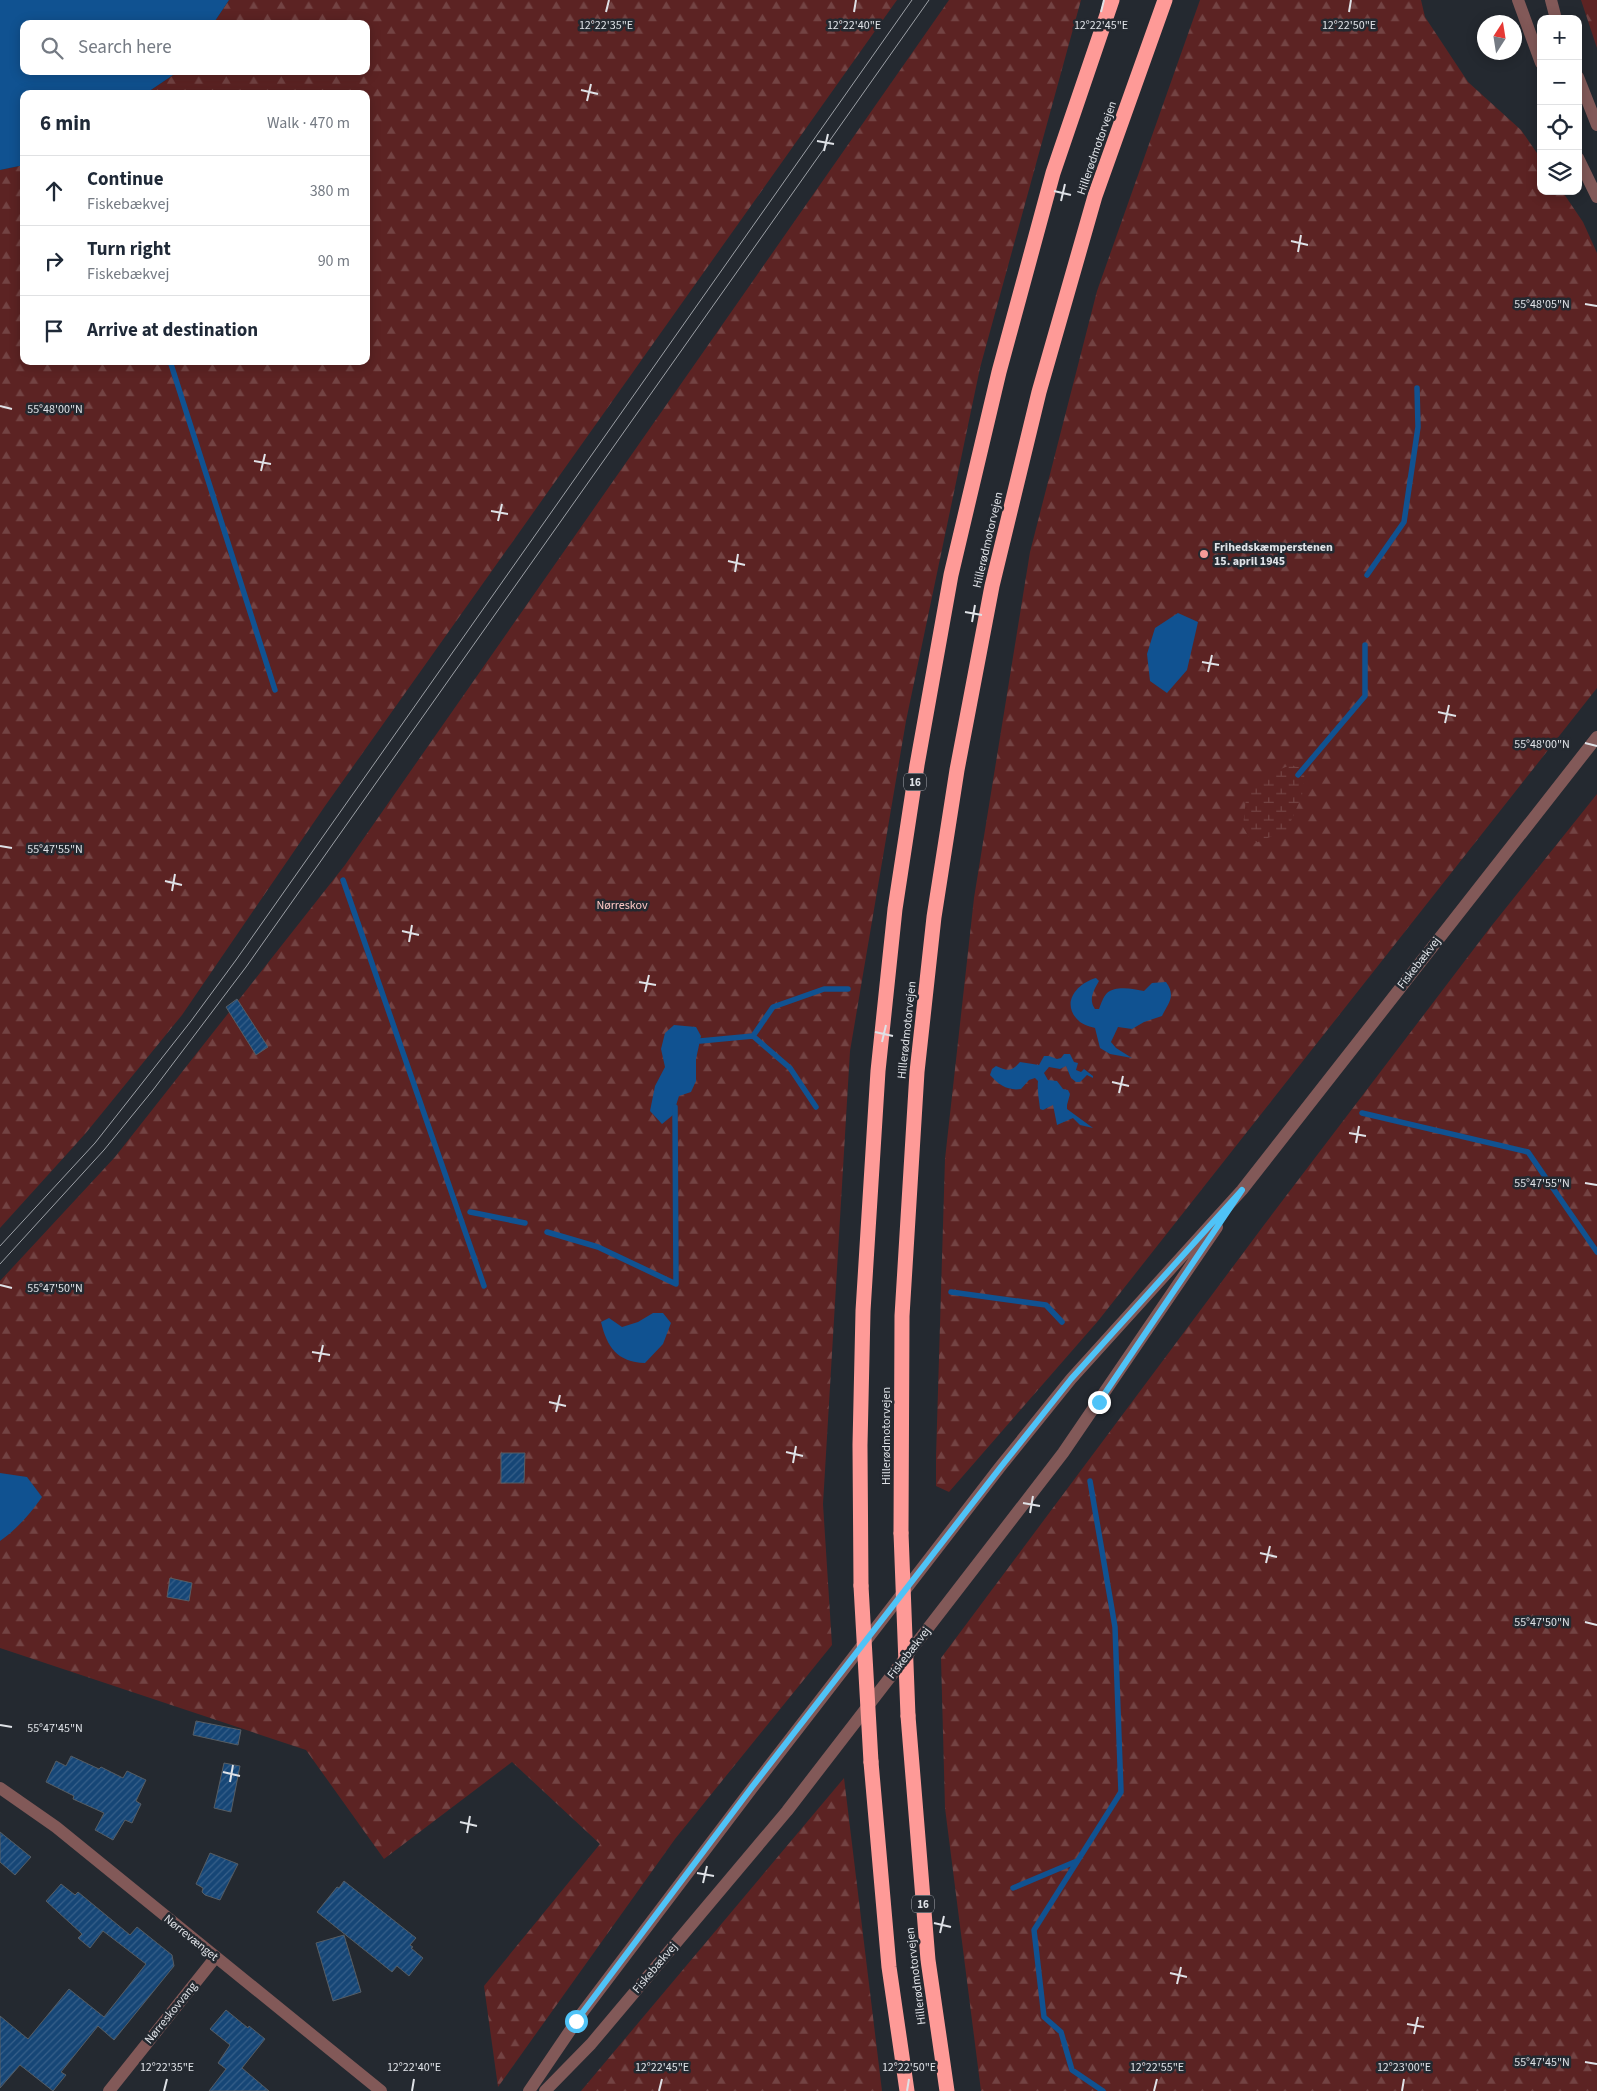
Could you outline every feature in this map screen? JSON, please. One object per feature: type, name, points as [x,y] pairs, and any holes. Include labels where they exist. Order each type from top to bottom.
[{"type":"highway","name":"Hillerødmotorvejen","points":[[907,2091],[889,1967],[871,1762],[862,1586],[860,1445],[863,1311],[878,1071],[895,909],[916,774],[951,575],[999,372],[1053,173],[1112,0]]},
{"type":"highway","name":"Hillerødmotorvejen","points":[[947,2091],[928,1960],[908,1716],[901,1533],[902,1316],[916,1072],[934,917],[957,770],[992,586],[1039,392],[1095,196],[1165,0]]},
{"type":"street","points":[[1518,0],[1540,60]]},
{"type":"street","points":[[1551,0],[1555,15]]},
{"type":"street","points":[[1582,87],[1597,125]]},
{"type":"street","points":[[1582,166],[1597,197]]},
{"type":"street","name":"Fiskebækvej","points":[[545,2091],[591,2044],[787,1811],[1063,1453],[1242,1190],[1597,737]]},
{"type":"street","name":"Fiskebækvej","points":[[529,2091],[594,1997],[752,1787],[1000,1468],[1071,1379],[1242,1190]]},
{"type":"street","name":"Nørrevænget","points":[[0,1788],[7,1791],[56,1827],[381,2091]]},
{"type":"street","name":"Nørreskovvang","points":[[109,2091],[215,1958]]},
{"type":"green space","points":[[229,0],[897,0],[325,806],[182,1015],[85,1134],[0,1228],[0,170],[20,166],[20,365],[370,365],[370,90],[151,90],[173,75],[370,75],[370,20],[216,20]]},
{"type":"green space","name":"Nørreskov","points":[[949,0],[1081,0],[980,368],[906,721],[850,1051],[823,1504],[832,1645],[675,1839],[498,2087],[484,1986],[600,1844],[512,1762],[384,1859],[306,1750],[0,1648],[0,1281],[115,1157],[345,865]]},
{"type":"green space","points":[[1200,0],[1421,0],[1425,17],[1468,82],[1521,130],[1537,153],[1537,195],[1565,195],[1583,222],[1597,253],[1597,688],[1098,1321],[949,1492],[936,1486],[945,1159],[974,898],[1030,552],[1097,291]]},
{"type":"green space","points":[[1581,0],[1597,0],[1597,48]]},
{"type":"green space","points":[[1291,765],[1305,769],[1302,796],[1287,830],[1253,844],[1243,827],[1246,798],[1267,774]]},
{"type":"green space","points":[[1597,794],[1597,2091],[981,2091],[945,1808],[941,1658],[1264,1225],[1489,929]]},
{"type":"green space","points":[[844,1778],[882,2091],[581,2091]]},
{"type":"water","points":[[0,0],[229,0],[216,20],[20,20],[20,75],[173,75],[151,90],[20,90],[20,166],[0,170]]},
{"type":"water","points":[[1178,613],[1198,622],[1187,670],[1167,693],[1150,681],[1147,654],[1155,628]]},
{"type":"water","points":[[1096,978],[1099,981],[1092,998],[1095,1009],[1099,1009],[1107,993],[1115,989],[1125,988],[1144,991],[1152,983],[1166,982],[1171,991],[1169,1003],[1162,1016],[1144,1022],[1132,1029],[1118,1027],[1111,1042],[1116,1048],[1132,1058],[1110,1054],[1100,1048],[1095,1028],[1080,1022],[1071,1009],[1071,1002],[1076,990],[1088,981]]},
{"type":"water","points":[[674,1025],[696,1027],[701,1036],[696,1059],[696,1081],[691,1092],[679,1096],[673,1115],[662,1124],[650,1111],[655,1086],[665,1067],[661,1049],[665,1033]]},
{"type":"water","points":[[1064,1054],[1070,1054],[1074,1062],[1078,1063],[1076,1070],[1081,1072],[1084,1069],[1093,1078],[1087,1075],[1080,1082],[1076,1082],[1071,1078],[1066,1066],[1060,1069],[1049,1067],[1044,1073],[1048,1080],[1057,1081],[1063,1089],[1068,1090],[1070,1094],[1067,1109],[1093,1128],[1080,1125],[1073,1118],[1057,1125],[1053,1105],[1043,1110],[1040,1109],[1038,1081],[1035,1078],[1029,1080],[1021,1089],[1012,1089],[997,1082],[990,1075],[992,1069],[996,1066],[1009,1070],[1020,1062],[1039,1065],[1044,1056],[1057,1059],[1061,1058]]},
{"type":"water","points":[[653,1313],[663,1313],[671,1323],[663,1344],[645,1363],[627,1360],[615,1352],[606,1339],[601,1322],[609,1318],[622,1327],[638,1322]]},
{"type":"water","points":[[0,1473],[27,1477],[42,1497],[23,1521],[0,1541]]},
{"type":"building","points":[[237,999],[268,1047],[256,1055],[226,1007]]},
{"type":"building","points":[[501,1453],[525,1453],[524,1483],[501,1483]]},
{"type":"building","points":[[170,1578],[192,1583],[189,1601],[167,1597]]},
{"type":"building","points":[[196,1721],[241,1730],[238,1745],[193,1735]]},
{"type":"building","points":[[71,1756],[99,1769],[101,1767],[123,1778],[127,1771],[146,1780],[136,1801],[141,1804],[132,1823],[125,1820],[113,1840],[95,1830],[104,1813],[73,1799],[74,1796],[46,1782],[56,1761],[66,1766]]},
{"type":"building","points":[[224,1763],[240,1766],[231,1812],[214,1808]]},
{"type":"building","points":[[0,1832],[31,1857],[15,1875],[0,1862]]},
{"type":"building","points":[[210,1853],[238,1864],[220,1900],[205,1895],[202,1892],[203,1888],[196,1884]]},
{"type":"building","points":[[344,1881],[416,1938],[410,1945],[413,1947],[411,1948],[423,1958],[409,1976],[397,1966],[392,1972],[317,1912]]},
{"type":"building","points":[[61,1884],[75,1895],[78,1892],[130,1935],[137,1927],[172,1955],[174,1966],[114,2040],[98,2026],[61,2072],[66,2075],[53,2091],[20,2065],[0,2088],[0,2016],[28,2039],[69,1989],[104,2017],[146,1964],[103,1931],[90,1948],[78,1938],[82,1934],[46,1901]]},
{"type":"building","points":[[344,1935],[361,1992],[333,2001],[316,1943]]},
{"type":"building","points":[[226,2010],[265,2039],[242,2068],[269,2091],[209,2091],[226,2069],[218,2063],[230,2045],[210,2029]]},
{"type":"waterway","points":[[171,365],[275,690]]},
{"type":"waterway","points":[[1367,575],[1404,522],[1418,427],[1417,388]]},
{"type":"waterway","points":[[1298,775],[1365,696],[1365,645]]},
{"type":"waterway","points":[[343,880],[484,1286]]},
{"type":"waterway","points":[[753,1036],[773,1007],[824,989],[848,989]]},
{"type":"waterway","points":[[700,1041],[753,1036],[790,1068],[816,1107]]},
{"type":"waterway","points":[[547,1232],[598,1247],[676,1284],[675,1107]]},
{"type":"waterway","points":[[1362,1113],[1528,1152],[1597,1252]]},
{"type":"waterway","points":[[470,1212],[525,1223]]},
{"type":"waterway","points":[[951,1292],[1046,1305],[1062,1322]]},
{"type":"waterway","points":[[1090,1481],[1115,1627],[1121,1792],[1034,1930],[1044,2017],[1061,2032],[1072,2070],[1103,2091]]},
{"type":"waterway","points":[[1013,1888],[1077,1861]]},
{"type":"tram line","points":[[0,1246],[95,1143],[191,1021],[236,960],[912,0]]},
{"type":"tram line","points":[[0,1264],[104,1150],[153,1090],[246,967],[929,0]]},
{"type":"place","name":"Frihedskæmperstenen 15. april 1945","points":[[1204,554]]},
{"type":"route","points":[[576,2021],[752,1787],[1071,1379],[1242,1190],[1099,1402]]}]
